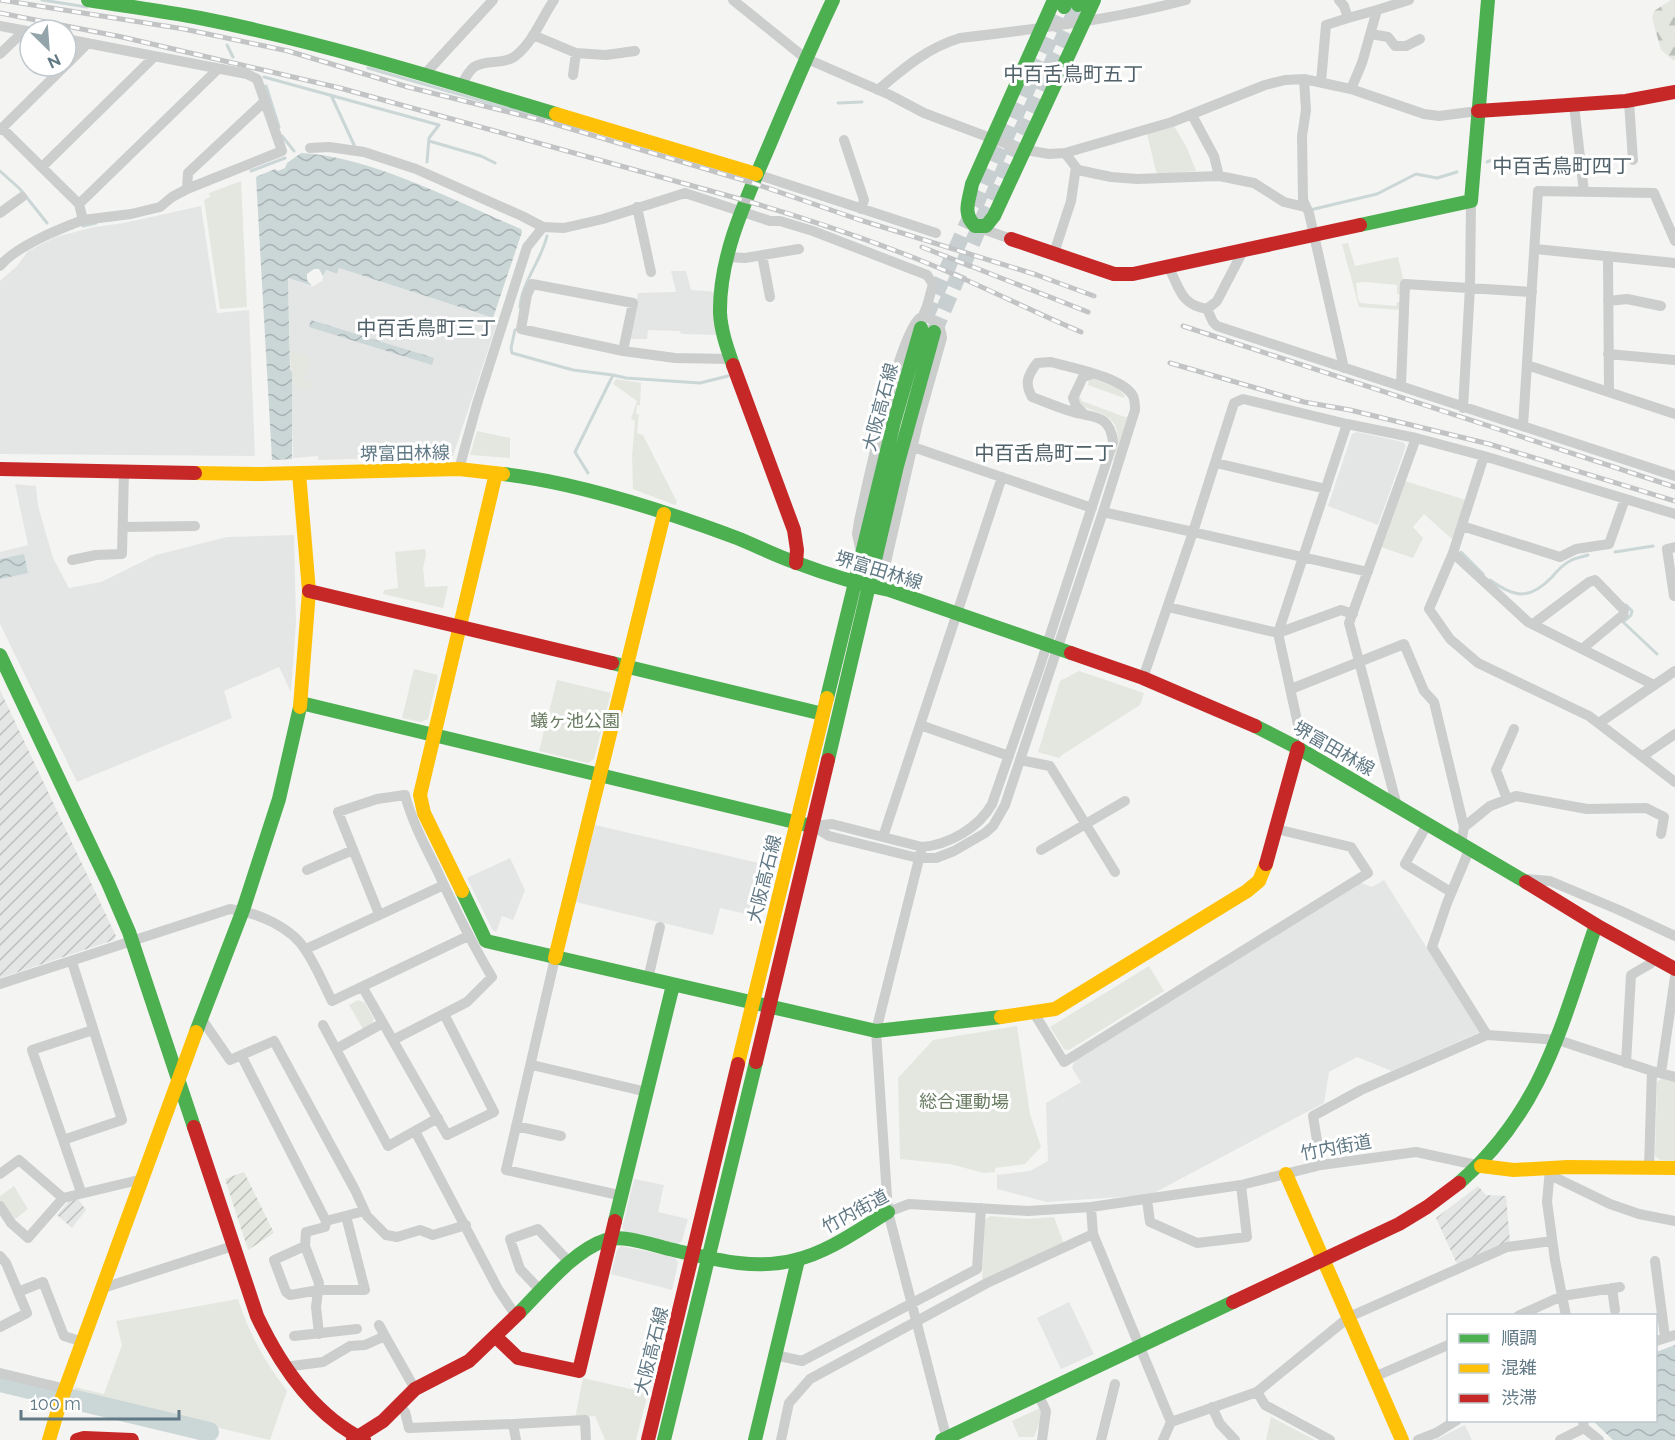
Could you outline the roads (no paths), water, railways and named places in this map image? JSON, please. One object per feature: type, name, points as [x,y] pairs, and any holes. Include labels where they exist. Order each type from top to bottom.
[{"type":"street","points":[[88,0],[246,27],[424,75],[756,174],[936,233]]},
{"type":"street","points":[[424,75],[493,0]]},
{"type":"street","points":[[461,86],[473,67],[505,62],[528,44],[554,0]]},
{"type":"street","points":[[733,0],[805,58],[941,120],[1025,150],[1048,154],[1065,153],[1192,115],[1265,85],[1285,80],[1304,79],[1351,89],[1424,114],[1439,116],[1503,107],[1629,102],[1675,92]]},
{"type":"street","points":[[796,563],[794,530],[723,338],[720,308],[730,243],[756,174],[832,0]]},
{"type":"street","points":[[975,226],[989,225],[997,210],[1094,0]]},
{"type":"street","points":[[878,90],[912,60],[948,41],[981,34],[1084,21],[1152,9],[1186,0]]},
{"type":"street","points":[[1339,0],[1348,18]]},
{"type":"street","points":[[1321,82],[1326,25],[1409,0]]},
{"type":"street","points":[[1463,408],[1470,287],[1471,201],[1488,0]]},
{"type":"street","points":[[1069,2],[1042,27],[973,181],[968,216],[970,222],[975,226],[1114,274],[1133,274],[1471,201]]},
{"type":"street","points":[[1351,89],[1371,34],[1377,10]]},
{"type":"street","points":[[0,26],[18,29]]},
{"type":"street","points":[[1371,34],[1388,37],[1395,46],[1406,46],[1420,39]]},
{"type":"street","points":[[533,35],[576,53],[606,55],[635,51]]},
{"type":"street","points":[[0,54],[18,39]]},
{"type":"street","points":[[0,266],[21,249],[52,231],[83,220],[131,214],[160,207],[172,197],[188,189],[282,151],[257,79],[247,74],[78,41]]},
{"type":"street","points":[[78,53],[88,43]]},
{"type":"street","points":[[573,75],[576,53]]},
{"type":"street","points":[[42,167],[154,57]]},
{"type":"street","points":[[79,204],[218,69]]},
{"type":"street","points":[[52,78],[1,129],[79,204],[83,220]]},
{"type":"street","points":[[1304,79],[1306,110],[1302,140],[1303,200],[1309,213],[1344,368]]},
{"type":"street","points":[[188,189],[188,173],[265,101]]},
{"type":"street","points":[[1629,102],[1633,160]]},
{"type":"street","points":[[1574,105],[1584,192]]},
{"type":"street","points":[[1192,115],[1214,156],[1219,176]]},
{"type":"street","points":[[844,140],[864,200],[861,209]]},
{"type":"street","points":[[310,148],[328,147],[364,152],[416,169],[543,227],[567,227],[603,219],[685,193],[770,221],[780,221],[813,231],[927,275],[933,284],[926,326],[937,323],[942,338],[922,405],[884,571],[887,580],[898,594]]},
{"type":"street","points":[[1065,153],[1079,170],[1096,174],[1143,180],[1219,176],[1254,183],[1284,202],[1305,207]]},
{"type":"street","points":[[1054,253],[1070,204],[1076,167]]},
{"type":"street","points":[[1523,426],[1538,190],[1653,193],[1675,241]]},
{"type":"street","points":[[0,213],[22,197]]},
{"type":"street","points":[[637,207],[651,272]]},
{"type":"street","points":[[997,210],[998,226],[1011,239]]},
{"type":"street","points":[[459,470],[477,404],[527,247],[529,231],[522,216]]},
{"type":"street","points":[[527,247],[543,227]]},
{"type":"street","points":[[727,257],[745,258],[799,249]]},
{"type":"street","points":[[1535,249],[1675,263]]},
{"type":"street","points":[[1169,268],[1186,302],[1207,309],[1217,301],[1243,251]]},
{"type":"street","points":[[762,255],[770,297]]},
{"type":"street","points":[[1608,256],[1609,392]]},
{"type":"street","points":[[623,351],[633,303],[532,284],[527,295],[521,329],[623,351],[675,358],[731,359]]},
{"type":"street","points":[[1401,386],[1405,285],[1532,292]]},
{"type":"street","points":[[1608,301],[1627,299],[1661,306]]},
{"type":"street","points":[[1207,309],[1217,326],[1675,476]]},
{"type":"street","name":"大阪高石線","points":[[648,1440],[861,554],[894,422],[926,326]]},
{"type":"street","name":"大阪高石線","points":[[664,1440],[813,826],[907,424],[926,326]]},
{"type":"street","points":[[1608,354],[1675,360]]},
{"type":"street","points":[[301,704],[797,822],[813,826],[829,836],[918,858],[943,857],[985,833],[993,826],[1005,805],[1020,760],[1051,648],[1113,442],[1112,432],[1100,418],[1074,412],[1032,397],[1028,389],[1028,375],[1037,363],[1051,362],[1115,381],[1126,388],[1134,397],[1135,410],[1103,512],[1051,648],[1009,756],[992,804],[986,815],[941,844],[922,847],[831,824],[813,826]]},
{"type":"street","points":[[1527,365],[1675,414]]},
{"type":"street","points":[[1084,414],[1076,406],[1073,398],[1079,382],[1083,377],[1092,374]]},
{"type":"street","points":[[1143,678],[1234,403],[1238,400],[1243,399],[1416,438],[1484,456],[1675,514]]},
{"type":"street","points":[[496,473],[420,795],[424,813],[486,941],[876,1031],[1055,1009],[1247,891],[1259,881],[1276,829],[1300,734],[1278,633],[1347,424]]},
{"type":"street","points":[[1397,806],[1349,623],[1416,438]]},
{"type":"street","points":[[913,447],[1092,508]]},
{"type":"street","points":[[1484,456],[1453,553],[1429,609],[1450,639],[1478,663],[1599,723],[1675,782]]},
{"type":"street","points":[[1216,463],[1326,489]]},
{"type":"street","name":"堺富田林線","points":[[0,469],[299,473],[459,470],[539,478],[568,484],[736,538],[796,563],[898,594],[1143,678],[1239,718],[1298,747],[1596,925],[1675,969]]},
{"type":"street","points":[[72,560],[96,555],[122,554],[124,471]]},
{"type":"street","points":[[49,1440],[201,1018],[243,910],[279,799],[301,704],[309,591],[299,473]]},
{"type":"street","points":[[883,837],[1002,477]]},
{"type":"street","points":[[1462,526],[1560,557],[1576,549],[1609,544],[1625,499]]},
{"type":"street","points":[[1103,512],[1368,572]]},
{"type":"street","points":[[623,1196],[506,1170],[555,958],[664,514]]},
{"type":"street","points":[[123,527],[195,526]]},
{"type":"street","points":[[1674,596],[1667,549],[1675,547]]},
{"type":"street","points":[[1453,553],[1528,622],[1654,685]]},
{"type":"street","points":[[1533,624],[1589,582],[1595,580],[1624,610],[1623,615],[1582,649]]},
{"type":"street","points":[[309,591],[823,714]]},
{"type":"street","points":[[1168,607],[1278,633],[1341,610],[1353,614]]},
{"type":"street","points":[[1291,689],[1404,644],[1424,691],[1434,702],[1464,827],[1465,845],[1432,947],[1487,1035]]},
{"type":"street","points":[[0,656],[108,883],[133,942],[257,1316],[270,1345],[307,1395],[358,1439],[383,1421],[414,1389],[469,1361],[570,1263],[586,1250],[612,1238]]},
{"type":"street","points":[[1599,723],[1675,671]]},
{"type":"street","points":[[920,725],[1009,756]]},
{"type":"street","points":[[1507,799],[1496,770],[1514,729]]},
{"type":"street","points":[[1643,756],[1675,734]]},
{"type":"street","points":[[1020,760],[1050,766],[1115,872]]},
{"type":"street","points":[[379,914],[338,812],[377,800],[405,795],[411,815],[468,936],[492,977],[467,1002],[393,1040]]},
{"type":"street","points":[[1464,827],[1490,806],[1516,796],[1587,809],[1646,808],[1664,817],[1661,834]]},
{"type":"street","points":[[1041,850],[1125,801]]},
{"type":"street","points":[[1428,824],[1405,864],[1451,892]]},
{"type":"street","points":[[1034,1013],[1064,1062],[1368,873],[1351,847],[1276,829]]},
{"type":"street","points":[[922,847],[876,1031],[888,1212],[945,1439],[1415,1216],[1440,1199],[1481,1166],[1515,1123],[1536,1088],[1558,1040],[1596,925]]},
{"type":"street","points":[[307,870],[353,850]]},
{"type":"street","points":[[1520,879],[1550,881],[1675,936]]},
{"type":"street","points":[[306,949],[444,885]]},
{"type":"street","points":[[0,984],[230,909],[243,910],[284,928],[306,949],[332,1001],[468,936]]},
{"type":"street","points":[[648,979],[660,927]]},
{"type":"street","points":[[1626,1063],[1631,975],[1650,964],[1655,958]]},
{"type":"street","points":[[63,1140],[122,1120],[72,962]]},
{"type":"street","points":[[1649,1168],[1656,1072],[1675,977]]},
{"type":"street","points":[[495,1336],[518,1358],[579,1371],[673,985]]},
{"type":"street","points":[[363,988],[447,1134],[494,1112],[444,1014]]},
{"type":"street","points":[[201,1018],[230,1060],[275,1036],[364,1211],[386,1235],[397,1237],[420,1230],[433,1235],[466,1225]]},
{"type":"street","points":[[336,1049],[383,1023]]},
{"type":"street","points":[[323,1024],[388,1146],[438,1118]]},
{"type":"street","points":[[81,1192],[32,1050],[93,1029]]},
{"type":"street","points":[[1321,1165],[1313,1116],[1361,1090],[1487,1035],[1558,1040],[1675,1077]]},
{"type":"street","points":[[241,1055],[326,1221],[325,1227],[306,1232],[305,1246],[319,1283],[316,1307],[320,1334]]},
{"type":"street","points":[[532,1065],[647,1092]]},
{"type":"street","points":[[516,1126],[561,1136]]},
{"type":"street","points":[[415,1131],[498,1289],[516,1316]]},
{"type":"street","name":"竹内街道","points":[[612,1238],[727,1262],[763,1264],[798,1260],[888,1212],[909,1204],[1028,1211],[1091,1208],[1241,1185],[1321,1165],[1416,1152],[1481,1166]]},
{"type":"street","points":[[0,1174],[19,1160],[63,1198]]},
{"type":"street","points":[[1481,1166],[1550,1172],[1568,1167],[1675,1168]]},
{"type":"street","points":[[1550,1172],[1610,1204],[1639,1214],[1675,1221]]},
{"type":"street","points":[[1550,1172],[1547,1203],[1566,1314]]},
{"type":"street","points":[[1286,1174],[1402,1440]]},
{"type":"street","points":[[0,1206],[11,1223],[28,1238],[63,1198],[143,1179]]},
{"type":"street","points":[[1147,1200],[1150,1222],[1197,1243],[1247,1237],[1241,1185]]},
{"type":"street","points":[[776,1354],[802,1361],[977,1269],[981,1208]]},
{"type":"street","points":[[1091,1208],[1093,1234],[1171,1422]]},
{"type":"street","points":[[326,1221],[364,1211]]},
{"type":"street","points":[[305,1246],[274,1260],[286,1292],[290,1295],[319,1290],[365,1290],[346,1216]]},
{"type":"street","points":[[540,1290],[520,1269],[510,1239],[538,1229],[570,1263]]},
{"type":"street","points":[[781,1440],[789,1403],[810,1380],[987,1283],[1093,1234]]},
{"type":"street","points":[[1163,1440],[1171,1422],[1257,1392],[1349,1317],[1508,1247],[1552,1241]]},
{"type":"street","points":[[103,1288],[233,1246]]},
{"type":"street","points":[[0,1256],[6,1263],[27,1313],[0,1327]]},
{"type":"street","points":[[754,1440],[798,1260]]},
{"type":"street","points":[[1655,1261],[1665,1337]]},
{"type":"street","points":[[18,1292],[43,1282],[64,1336],[83,1342]]},
{"type":"street","points":[[1522,1314],[1562,1296],[1616,1288],[1615,1310]]},
{"type":"street","points":[[379,1325],[414,1389]]},
{"type":"street","points":[[294,1336],[357,1329]]},
{"type":"street","points":[[284,1366],[323,1362],[350,1346],[365,1346],[385,1336]]},
{"type":"street","points":[[1374,1377],[1447,1346]]},
{"type":"street","points":[[0,1373],[64,1395]]},
{"type":"street","points":[[1101,1440],[1115,1384]]},
{"type":"street","points":[[1257,1392],[1266,1406],[1330,1440]]},
{"type":"street","points":[[1038,1394],[1046,1411],[1042,1440]]},
{"type":"street","points":[[399,1405],[405,1412],[409,1428],[585,1420],[586,1440]]},
{"type":"street","points":[[1212,1407],[1220,1424],[1235,1440]]},
{"type":"street","points":[[1418,1440],[1436,1433],[1454,1422]]},
{"type":"street","points":[[513,1424],[516,1440]]},
{"type":"street","points":[[1560,1440],[1584,1424],[1599,1440]]},
{"type":"street","points":[[77,1440],[84,1438],[132,1440]]},
{"type":"water","points":[[301,153],[328,156],[384,171],[521,229],[522,232],[493,318],[339,268],[337,274],[326,270],[323,276],[319,269],[314,269],[307,274],[307,280],[312,286],[288,278],[290,370],[292,372],[292,459],[272,460],[256,177],[275,169],[278,171],[285,168],[287,163]]},
{"type":"water","points":[[311,320],[434,358],[432,365],[309,327]]},
{"type":"water","points":[[24,554],[28,573],[0,579],[0,559]]},
{"type":"water","points":[[1675,1345],[1675,1440],[1613,1440],[1594,1422],[1657,1422],[1657,1352]]},
{"type":"waterway","points":[[42,0],[87,7]]},
{"type":"waterway","points":[[227,45],[233,57]]},
{"type":"waterway","points":[[368,68],[583,130]]},
{"type":"waterway","points":[[264,77],[439,125],[429,138],[427,162]]},
{"type":"waterway","points":[[266,86],[279,127]]},
{"type":"waterway","points":[[331,95],[355,147]]},
{"type":"waterway","points":[[838,103],[862,102]]},
{"type":"waterway","points":[[282,136],[294,151]]},
{"type":"waterway","points":[[429,141],[481,156],[495,163]]},
{"type":"waterway","points":[[251,171],[285,158]]},
{"type":"waterway","points":[[1487,162],[1497,158],[1554,163],[1577,161]]},
{"type":"waterway","points":[[0,171],[20,189],[47,223]]},
{"type":"waterway","points":[[1310,210],[1377,194],[1416,174],[1437,178],[1457,172]]},
{"type":"waterway","points":[[83,226],[96,223]]},
{"type":"waterway","points":[[520,307],[524,289],[547,236]]},
{"type":"waterway","points":[[515,330],[512,353],[573,370],[613,375],[575,452],[588,473]]},
{"type":"waterway","points":[[613,375],[700,383],[728,376]]},
{"type":"waterway","points":[[1615,552],[1653,546]]},
{"type":"waterway","points":[[1461,552],[1483,574]]},
{"type":"waterway","points":[[1490,580],[1515,593],[1529,593],[1537,590],[1567,563],[1588,555]]},
{"type":"waterway","points":[[1626,605],[1632,611],[1623,622],[1657,654]]},
{"type":"waterway","points":[[0,1382],[209,1432]]},
{"type":"tunnel","points":[[934,332],[1078,5]]},
{"type":"tunnel","points":[[926,316],[1064,7]]},
{"type":"railway","points":[[1,0],[184,29],[288,51],[408,87],[541,120],[753,183],[857,219],[1037,275],[1094,296]]},
{"type":"railway","points":[[0,13],[122,37],[340,88],[747,201],[833,228],[917,259],[1081,332]]},
{"type":"railway","points":[[922,247],[1088,312]]},
{"type":"railway","points":[[1183,326],[1675,487]]},
{"type":"railway","points":[[1170,363],[1304,402],[1350,410],[1489,444],[1675,501]]},
{"type":"district","name":"中百舌鳥町五丁","points":[[1073,74]]},
{"type":"district","name":"中百舌鳥町四丁","points":[[1562,166]]},
{"type":"district","name":"中百舌鳥町三丁","points":[[426,328]]},
{"type":"district","name":"中百舌鳥町二丁","points":[[1044,453]]},
{"type":"park label","name":"蟻ヶ池公園","points":[[575,720]]},
{"type":"park label","name":"総合運動場","points":[[964,1101]]}]
